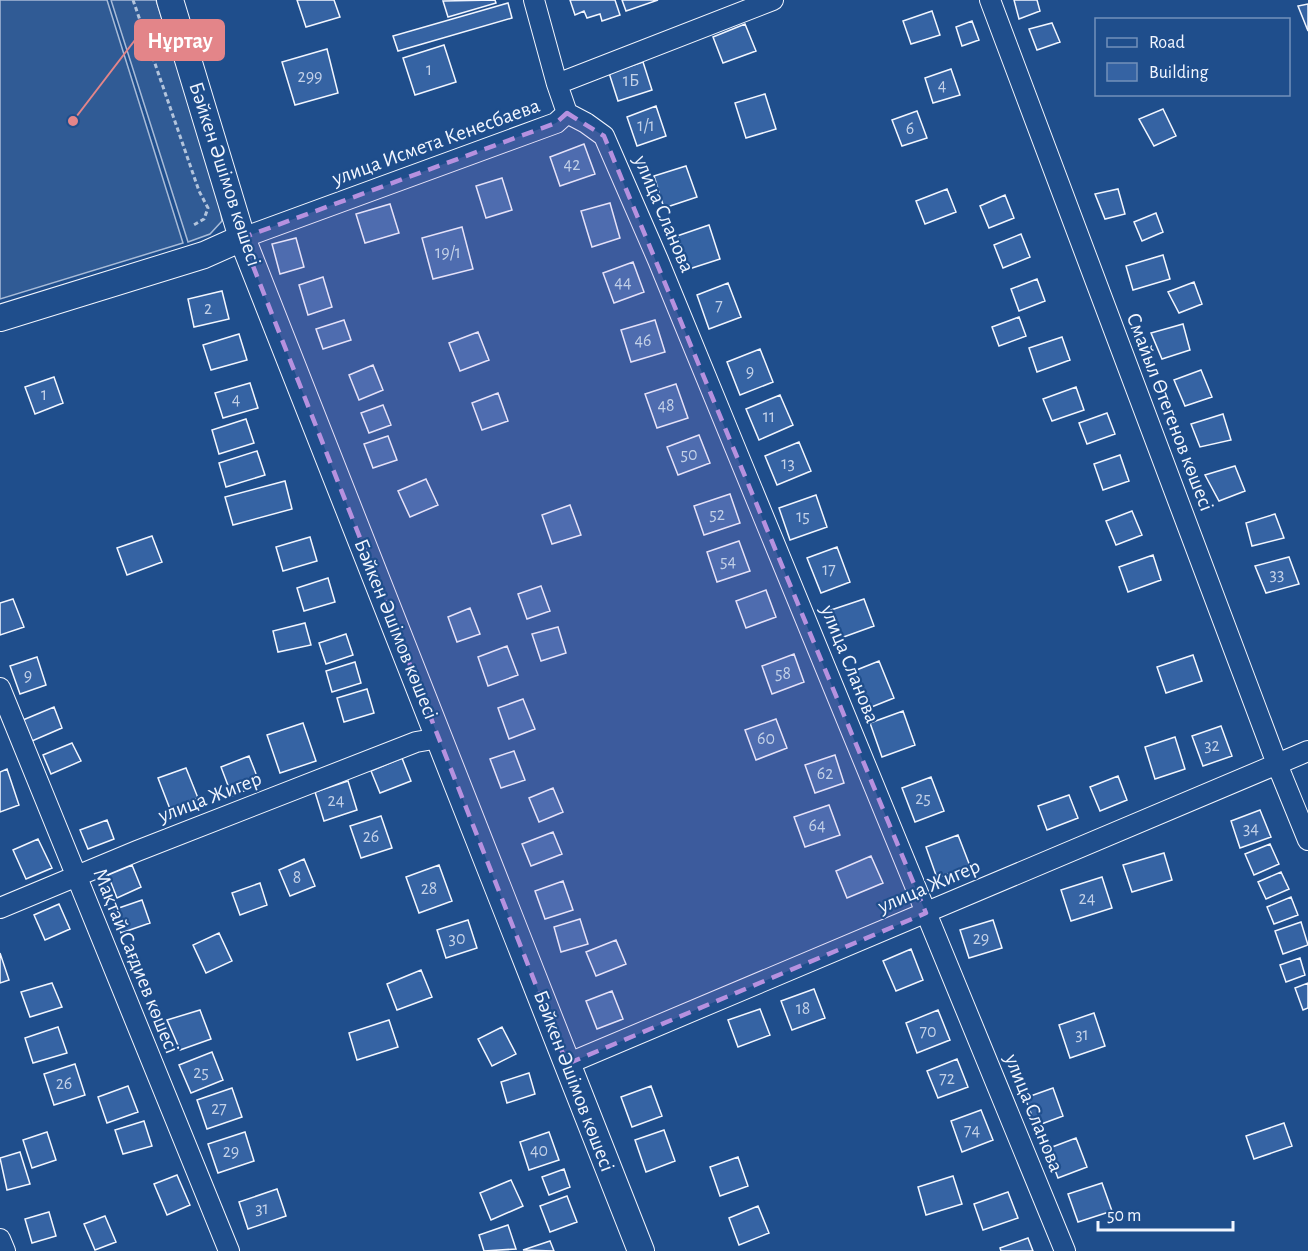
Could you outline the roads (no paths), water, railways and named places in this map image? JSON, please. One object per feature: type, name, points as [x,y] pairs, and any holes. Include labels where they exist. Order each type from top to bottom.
[{"type":"main road","name":"Бәйкен Әшімов көшесі","points":[[170,0],[242,238],[640,1251]]},
{"type":"main road","points":[[0,318],[204,255],[242,238]]},
{"type":"street","points":[[534,0],[557,84]]},
{"type":"street","name":"улица Исмета Кенесбаева","points":[[242,238],[556,123],[567,113],[557,84],[773,0]]},
{"type":"street","name":"Смайыл Өтегенов көшесі","points":[[990,0],[1277,764],[1308,840]]},
{"type":"street","name":"улица Сланова","points":[[567,113],[604,136],[663,271],[1065,1251]]},
{"type":"street","name":"Мақтай Сағдиев көшесі","points":[[0,688],[229,1251]]},
{"type":"street","name":"улица Жигер","points":[[0,908],[416,742],[440,738]]},
{"type":"street","name":"улица Жигер","points":[[567,1064],[1308,751]]},
{"type":"street","points":[[0,1239],[5,1251]]},
{"type":"place","name":"Нұртау","points":[[73,121]]}]
